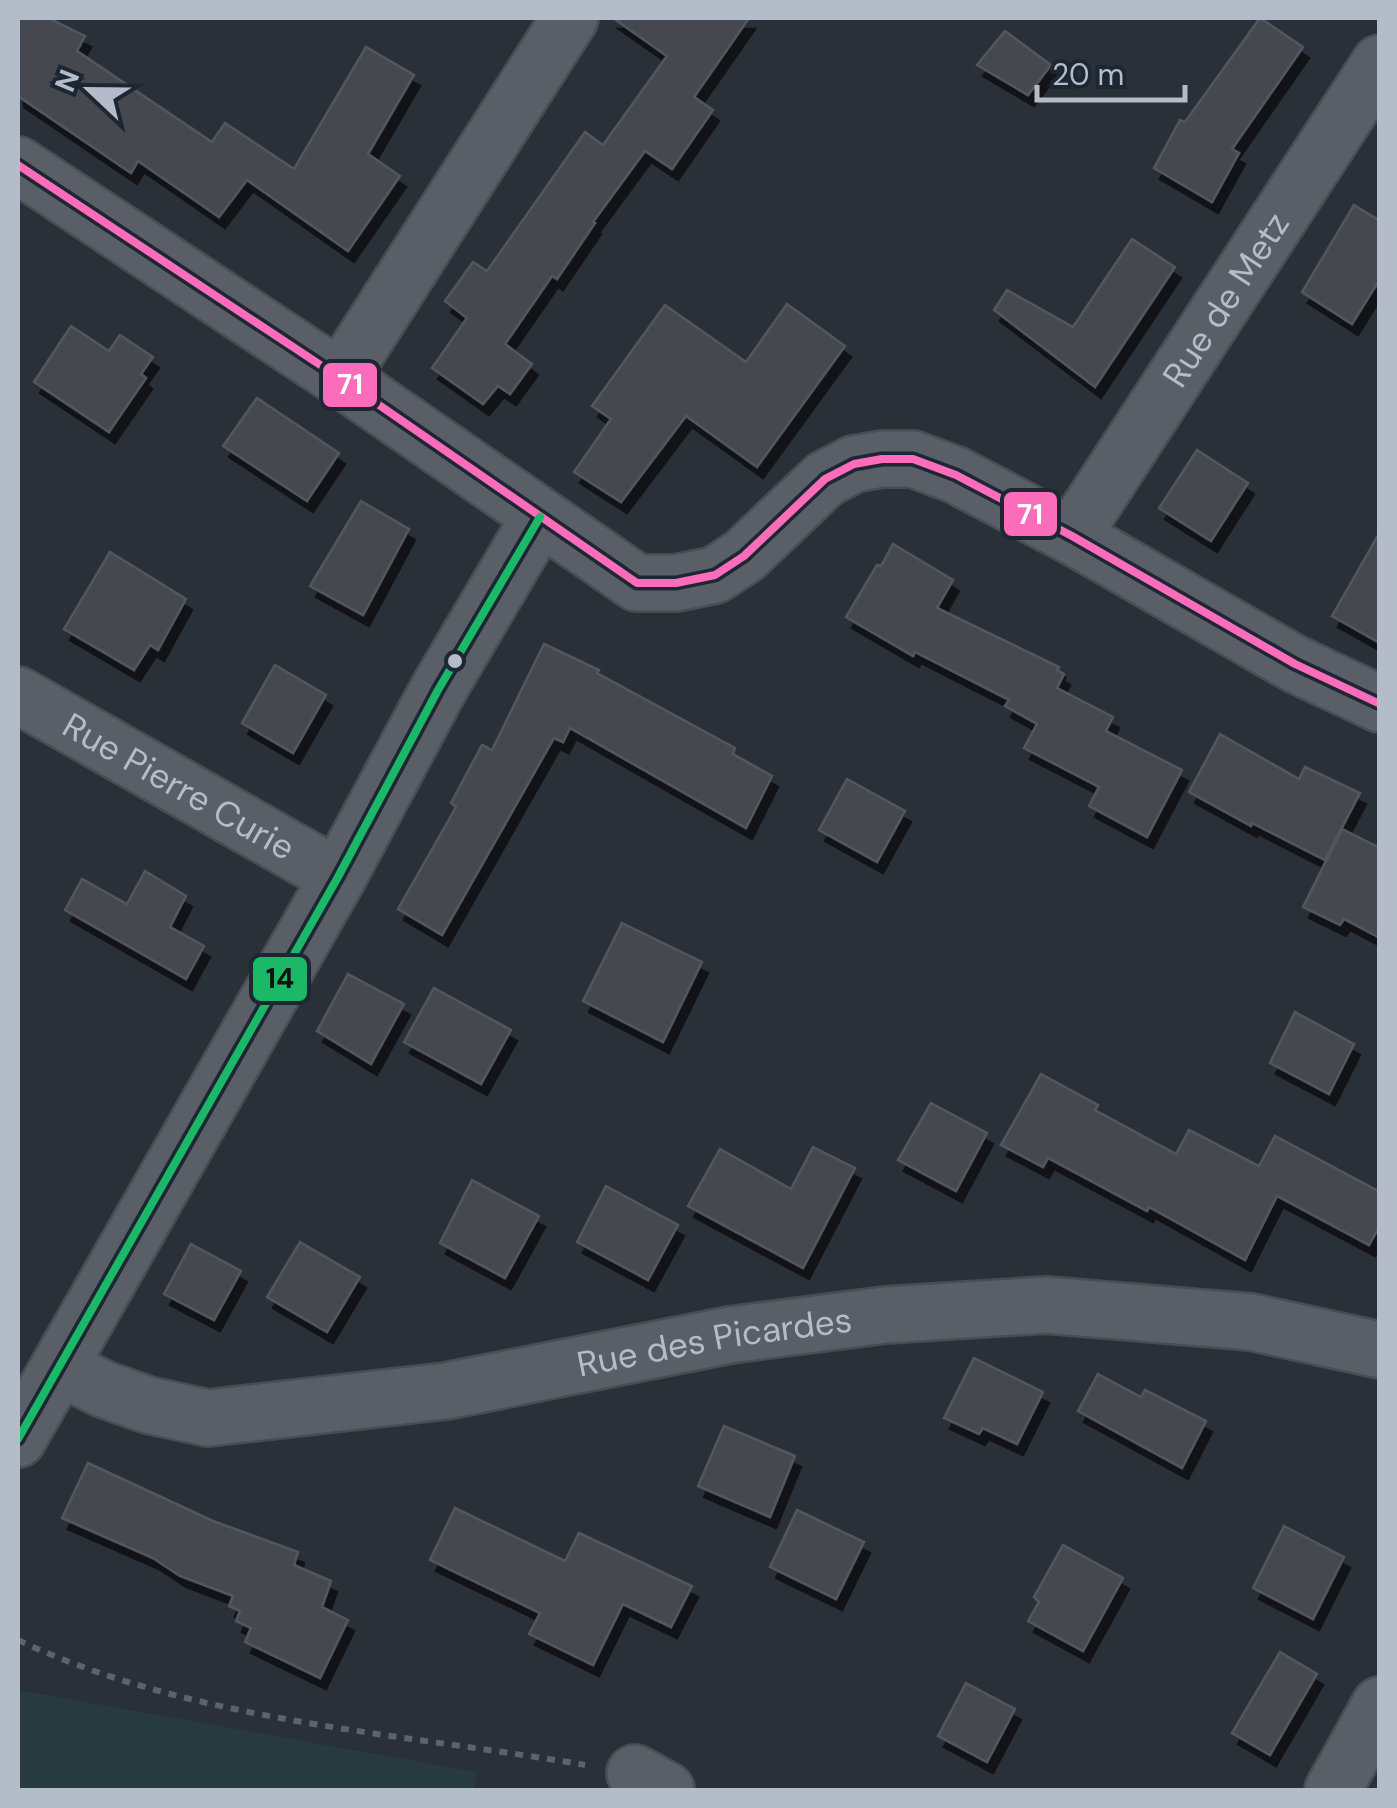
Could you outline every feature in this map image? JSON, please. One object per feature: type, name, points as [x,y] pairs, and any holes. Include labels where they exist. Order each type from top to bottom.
[{"type":"street","points":[[340,378],[570,18]]},
{"type":"street","name":"Rue de Metz","points":[[1072,536],[1380,63]]},
{"type":"street","points":[[18,165],[340,378],[637,584],[676,584],[715,575],[744,556],[825,479],[854,464],[882,459],[913,460],[956,475],[1072,536],[1294,664],[1380,704]]},
{"type":"street","points":[[18,1439],[338,877],[438,690],[540,517]]},
{"type":"street","name":"Rue Pierre Curie","points":[[18,695],[338,877]]},
{"type":"street","name":"Rue des Picardes","points":[[60,1366],[103,1389],[148,1406],[208,1418],[446,1390],[730,1334],[885,1316],[1046,1305],[1251,1322],[1380,1350]]},
{"type":"street","points":[[1334,1790],[1380,1706]]},
{"type":"path","points":[[18,1640],[106,1674],[238,1710],[651,1782]]},
{"type":"green space","points":[[18,1690],[477,1772],[474,1790],[18,1790]]},
{"type":"building","points":[[18,18],[48,18],[85,36],[77,51],[212,142],[225,123],[294,169],[366,47],[414,75],[368,154],[400,176],[348,251],[247,180],[219,217],[138,161],[131,173],[18,96]]},
{"type":"building","points":[[613,18],[749,18],[694,97],[713,110],[672,169],[645,151],[557,279],[552,276],[505,344],[532,364],[510,394],[498,386],[483,404],[432,368],[467,318],[445,301],[473,262],[487,271],[585,132],[603,145],[667,56]]},
{"type":"building","points":[[1260,18],[1303,47],[1232,149],[1239,153],[1212,202],[1154,168],[1180,120],[1185,122]]},
{"type":"building","points":[[1005,31],[1051,65],[1028,95],[977,65]]},
{"type":"building","points":[[1354,205],[1380,221],[1380,279],[1352,324],[1302,292]]},
{"type":"building","points":[[1132,239],[1175,267],[1095,387],[994,310],[1007,290],[1073,327]]},
{"type":"building","points":[[787,304],[845,346],[757,467],[686,416],[621,502],[574,472],[611,419],[592,406],[665,305],[746,362]]},
{"type":"building","points":[[71,326],[109,351],[120,335],[153,357],[141,374],[146,378],[109,432],[34,382]]},
{"type":"building","points":[[257,398],[339,453],[307,501],[223,446]]},
{"type":"building","points":[[1197,450],[1248,483],[1211,541],[1159,508]]},
{"type":"building","points":[[361,501],[409,529],[363,615],[310,586]]},
{"type":"building","points":[[1380,532],[1380,643],[1332,616]]},
{"type":"building","points":[[893,544],[953,580],[937,608],[1059,667],[1057,670],[1064,674],[1057,688],[1113,717],[1106,731],[1182,770],[1147,837],[1089,806],[1099,787],[1024,748],[1037,724],[1005,706],[1009,700],[915,652],[913,656],[846,617]]},
{"type":"building","points":[[110,552],[186,599],[158,650],[150,645],[134,670],[64,629]]},
{"type":"building","points":[[544,644],[599,670],[597,673],[735,748],[733,754],[772,776],[746,828],[570,728],[563,742],[554,738],[442,935],[398,909],[456,807],[451,803],[482,745],[492,750]]},
{"type":"building","points":[[275,665],[326,695],[293,753],[242,723]]},
{"type":"building","points":[[1220,734],[1299,779],[1305,767],[1360,793],[1325,860],[1189,792]]},
{"type":"building","points":[[847,779],[905,811],[877,862],[819,830]]},
{"type":"building","points":[[1342,829],[1380,848],[1380,938],[1344,919],[1340,925],[1303,907]]},
{"type":"building","points":[[145,871],[186,896],[170,927],[204,946],[186,979],[65,910],[82,879],[127,904]]},
{"type":"building","points":[[622,923],[702,962],[663,1042],[583,1001]]},
{"type":"building","points":[[348,974],[404,1004],[371,1064],[317,1031]]},
{"type":"building","points":[[434,988],[511,1030],[481,1084],[404,1042]]},
{"type":"building","points":[[1295,1012],[1354,1044],[1329,1094],[1270,1063]]},
{"type":"building","points":[[1041,1074],[1098,1105],[1095,1110],[1176,1154],[1189,1130],[1259,1166],[1275,1136],[1380,1192],[1380,1225],[1369,1245],[1277,1196],[1245,1260],[1048,1158],[1043,1167],[1001,1145]]},
{"type":"building","points":[[931,1103],[987,1133],[956,1191],[898,1160]]},
{"type":"building","points":[[813,1147],[855,1168],[803,1268],[688,1206],[720,1149],[791,1189]]},
{"type":"building","points":[[472,1180],[539,1216],[505,1278],[440,1243]]},
{"type":"building","points":[[606,1186],[678,1225],[648,1280],[577,1242]]},
{"type":"building","points":[[300,1242],[360,1277],[327,1332],[267,1297]]},
{"type":"building","points":[[191,1244],[241,1271],[214,1320],[164,1294]]},
{"type":"building","points":[[974,1358],[1043,1392],[1017,1444],[983,1428],[979,1434],[944,1418]]},
{"type":"building","points":[[1098,1374],[1141,1397],[1145,1390],[1206,1421],[1182,1468],[1078,1411]]},
{"type":"building","points":[[724,1426],[795,1456],[770,1517],[698,1486]]},
{"type":"building","points":[[88,1463],[213,1521],[298,1552],[294,1565],[331,1581],[322,1607],[348,1620],[320,1678],[245,1642],[251,1628],[236,1621],[240,1611],[229,1606],[233,1596],[180,1576],[153,1558],[62,1518]]},
{"type":"building","points":[[455,1508],[565,1561],[579,1533],[692,1586],[671,1627],[623,1604],[593,1665],[529,1634],[540,1613],[430,1560]]},
{"type":"building","points":[[797,1510],[864,1542],[836,1599],[770,1567]]},
{"type":"building","points":[[1284,1526],[1344,1557],[1313,1619],[1253,1588]]},
{"type":"building","points":[[1063,1545],[1123,1578],[1083,1651],[1028,1621],[1039,1602],[1034,1597]]},
{"type":"building","points":[[1280,1652],[1317,1674],[1270,1755],[1232,1733]]},
{"type":"building","points":[[966,1683],[1015,1709],[987,1762],[938,1736]]},
{"type":"transit line","name":"71","points":[[18,165],[340,378],[637,583],[676,583],[715,575],[744,556],[825,479],[854,464],[913,459],[956,475],[1072,536],[1295,664],[1380,704]]},
{"type":"transit line","name":"14","points":[[18,1439],[338,877],[438,690],[540,517]]}]
